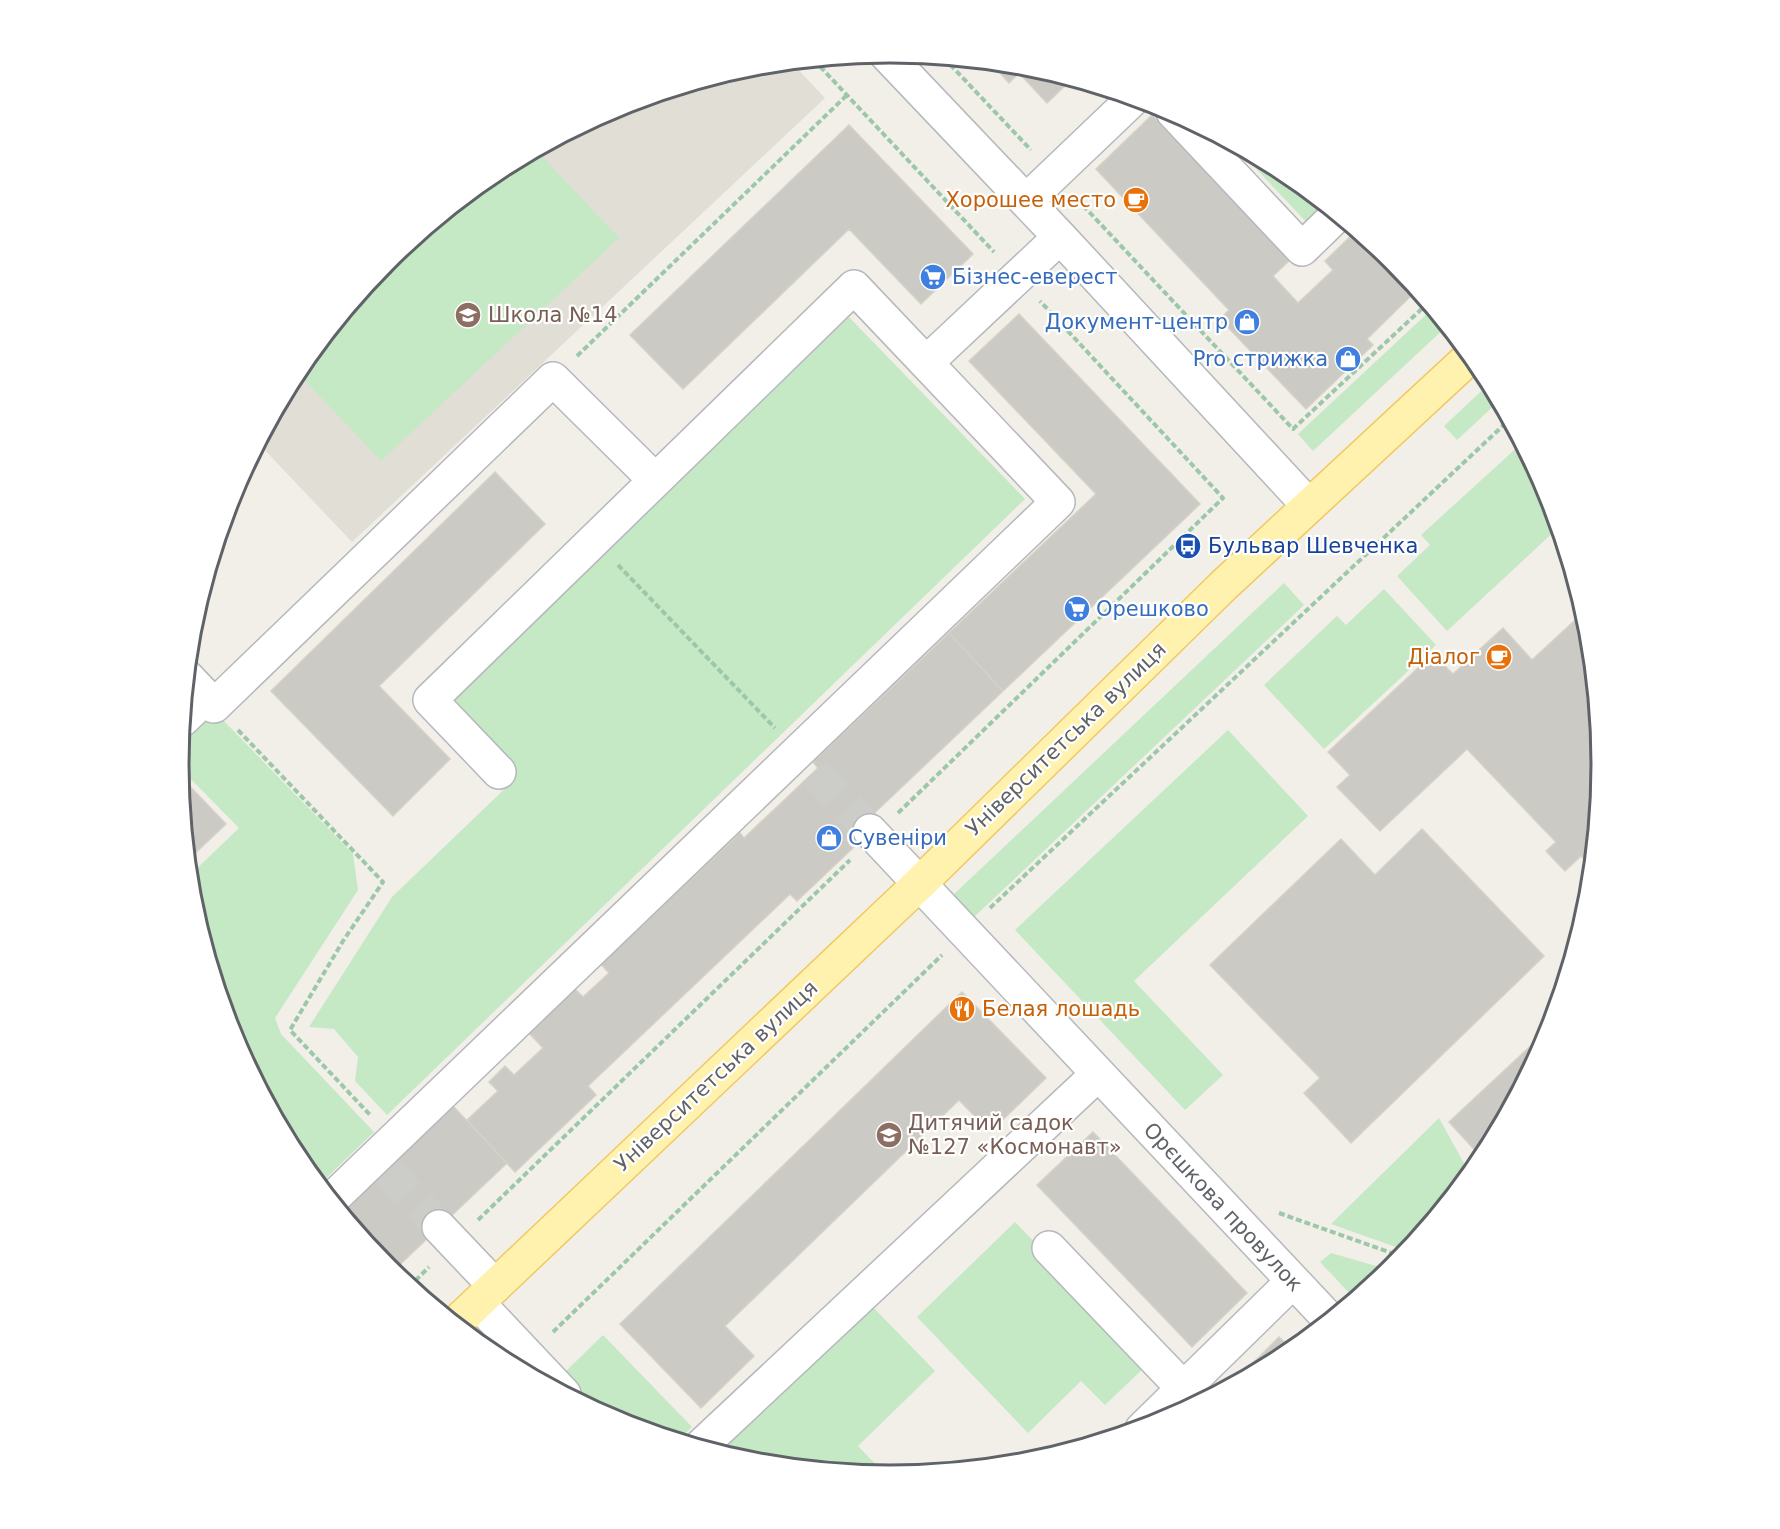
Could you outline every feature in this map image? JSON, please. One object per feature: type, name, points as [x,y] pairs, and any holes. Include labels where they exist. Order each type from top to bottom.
[{"type":"main road","name":"Університетська вулиця","points":[[476,1304],[919,884],[1216,593],[1464,362]]},
{"type":"street","points":[[895,63],[1060,237],[1309,506]]},
{"type":"street","points":[[1026,201],[1127,105]]},
{"type":"street","points":[[1191,131],[1302,249],[1332,220]]},
{"type":"street","points":[[927,362],[1060,237]]},
{"type":"street","points":[[336,1196],[385,1156],[806,762],[1058,501],[854,287],[430,700],[499,772]]},
{"type":"street","points":[[214,706],[553,379],[655,480]]},
{"type":"street","points":[[191,712],[206,697],[194,684]]},
{"type":"street","name":"Орєшкова провулок","points":[[872,833],[1325,1315]]},
{"type":"street","points":[[706,1441],[1098,1074]]},
{"type":"street","points":[[447,1235],[476,1304],[548,1377]]},
{"type":"street","points":[[1049,1248],[1183,1388]]},
{"type":"street","points":[[1158,1413],[1293,1281]]},
{"type":"path","points":[[952,66],[1293,429],[1422,308]]},
{"type":"path","points":[[553,379],[847,95]]},
{"type":"path","points":[[529,1356],[965,932],[1504,425]]},
{"type":"path","points":[[414,1280],[447,1235],[1223,498]]},
{"type":"path","points":[[594,540],[806,762]]},
{"type":"path","points":[[214,706],[383,882],[343,941],[290,1030],[385,1156]]},
{"type":"path","points":[[1272,1211],[1393,1253]]},
{"type":"shaded area","name":"Школа №14","points":[[798,69],[825,98],[352,542],[264,449],[282,414],[333,337],[394,268],[427,237],[500,181],[580,135],[665,100],[753,76]]},
{"type":"green space","points":[[541,156],[619,238],[381,461],[304,380],[333,337],[394,268],[463,208],[500,181]]},
{"type":"green space","points":[[1251,163],[1322,212],[1309,225]]},
{"type":"green space","points":[[1427,314],[1442,331],[1313,451],[1298,434]]},
{"type":"green space","points":[[849,317],[1025,499],[387,1115],[355,1081],[358,1057],[334,1029],[309,1027],[392,897],[514,780],[445,709]]},
{"type":"green space","points":[[1483,390],[1493,406],[1457,440],[1444,426]]},
{"type":"green space","points":[[1516,448],[1552,534],[1447,631],[1397,576],[1430,545],[1421,535]]},
{"type":"green space","points":[[1284,583],[1304,605],[973,918],[952,896]]},
{"type":"green space","points":[[1384,589],[1436,645],[1324,749],[1264,685],[1337,616],[1346,625]]},
{"type":"green space","points":[[193,689],[353,854],[358,890],[275,1018],[281,1034],[374,1132],[325,1180],[282,1115],[261,1075],[242,1033],[212,946],[197,868],[239,828],[189,777]]},
{"type":"green space","points":[[1228,730],[1308,816],[1134,981],[1223,1075],[1185,1110],[1015,930]]},
{"type":"green space","points":[[1439,1118],[1465,1165],[1447,1192],[1398,1248],[1331,1224]]},
{"type":"green space","points":[[1015,1222],[1150,1362],[1105,1405],[1081,1381],[1028,1433],[917,1317]]},
{"type":"green space","points":[[1331,1253],[1380,1267],[1350,1294],[1320,1262]]},
{"type":"green space","points":[[867,1301],[935,1371],[858,1446],[877,1465],[798,1460],[719,1445]]},
{"type":"green space","points":[[603,1335],[692,1427],[684,1435],[622,1413],[581,1394],[562,1375]]},
{"type":"building","points":[[999,72],[1017,75],[1009,83]]},
{"type":"building","points":[[1021,75],[1065,85],[1047,103]]},
{"type":"building","points":[[1152,115],[1290,260],[1273,276],[1298,303],[1333,270],[1325,261],[1351,236],[1411,296],[1367,339],[1373,345],[1306,409],[1220,319],[1229,310],[1096,169]]},
{"type":"building","points":[[849,125],[973,254],[921,304],[849,229],[683,389],[630,335]]},
{"type":"building","points":[[1019,314],[1200,504],[1003,691],[949,633],[1096,494],[969,361]]},
{"type":"building","points":[[495,472],[545,524],[379,686],[450,759],[393,816],[271,691]]},
{"type":"building","points":[[1576,619],[1585,673],[1592,764],[1584,859],[1581,856],[1565,871],[1546,851],[1556,842],[1467,749],[1380,831],[1337,787],[1350,775],[1328,752],[1433,654],[1453,674],[1503,628],[1532,660]]},
{"type":"building","points":[[949,633],[1003,691],[867,820],[874,828],[797,901],[790,894],[588,1086],[596,1095],[515,1172],[467,1120],[498,1091],[489,1082],[505,1066],[514,1075],[543,1048],[529,1033],[575,989],[583,997],[609,973],[601,964],[740,833],[744,838],[818,768],[813,762]]},
{"type":"building","points":[[189,785],[226,824],[195,854]]},
{"type":"building","points":[[1422,829],[1544,956],[1351,1143],[1304,1093],[1320,1078],[1210,965],[1341,839],[1375,875]]},
{"type":"building","points":[[962,992],[1046,1078],[990,1132],[959,1100],[725,1326],[754,1356],[701,1408],[620,1324]]},
{"type":"building","points":[[1533,1044],[1498,1115],[1475,1151],[1449,1122]]},
{"type":"building","points":[[453,1106],[507,1163],[399,1266],[346,1207]]},
{"type":"building","points":[[1093,1132],[1247,1293],[1192,1347],[1037,1185]]},
{"type":"building","points":[[1279,1337],[1286,1344],[1280,1348],[1249,1367]]},
{"type":"tunnel","points":[[814,772],[870,831]]},
{"type":"tunnel","points":[[386,1170],[439,1227]]},
{"type":"place","name":"Хорошее место","points":[[1136,200]]},
{"type":"place","name":"Бізнес-еверест","points":[[933,277]]},
{"type":"place","name":"Школа №14","points":[[468,315]]},
{"type":"place","name":"Документ-центр","points":[[1247,322]]},
{"type":"place","name":"Pro стрижка","points":[[1348,359]]},
{"type":"place","name":"Бульвар Шевченка","points":[[1188,546]]},
{"type":"place","name":"Орешково","points":[[1077,609]]},
{"type":"place","name":"Діалог","points":[[1499,657]]},
{"type":"place","name":"Сувеніри","points":[[829,838]]},
{"type":"place","name":"Белая лошадь","points":[[962,1009]]},
{"type":"place","name":"Дитячий садок №127 «Космонавт»","points":[[889,1135]]}]
